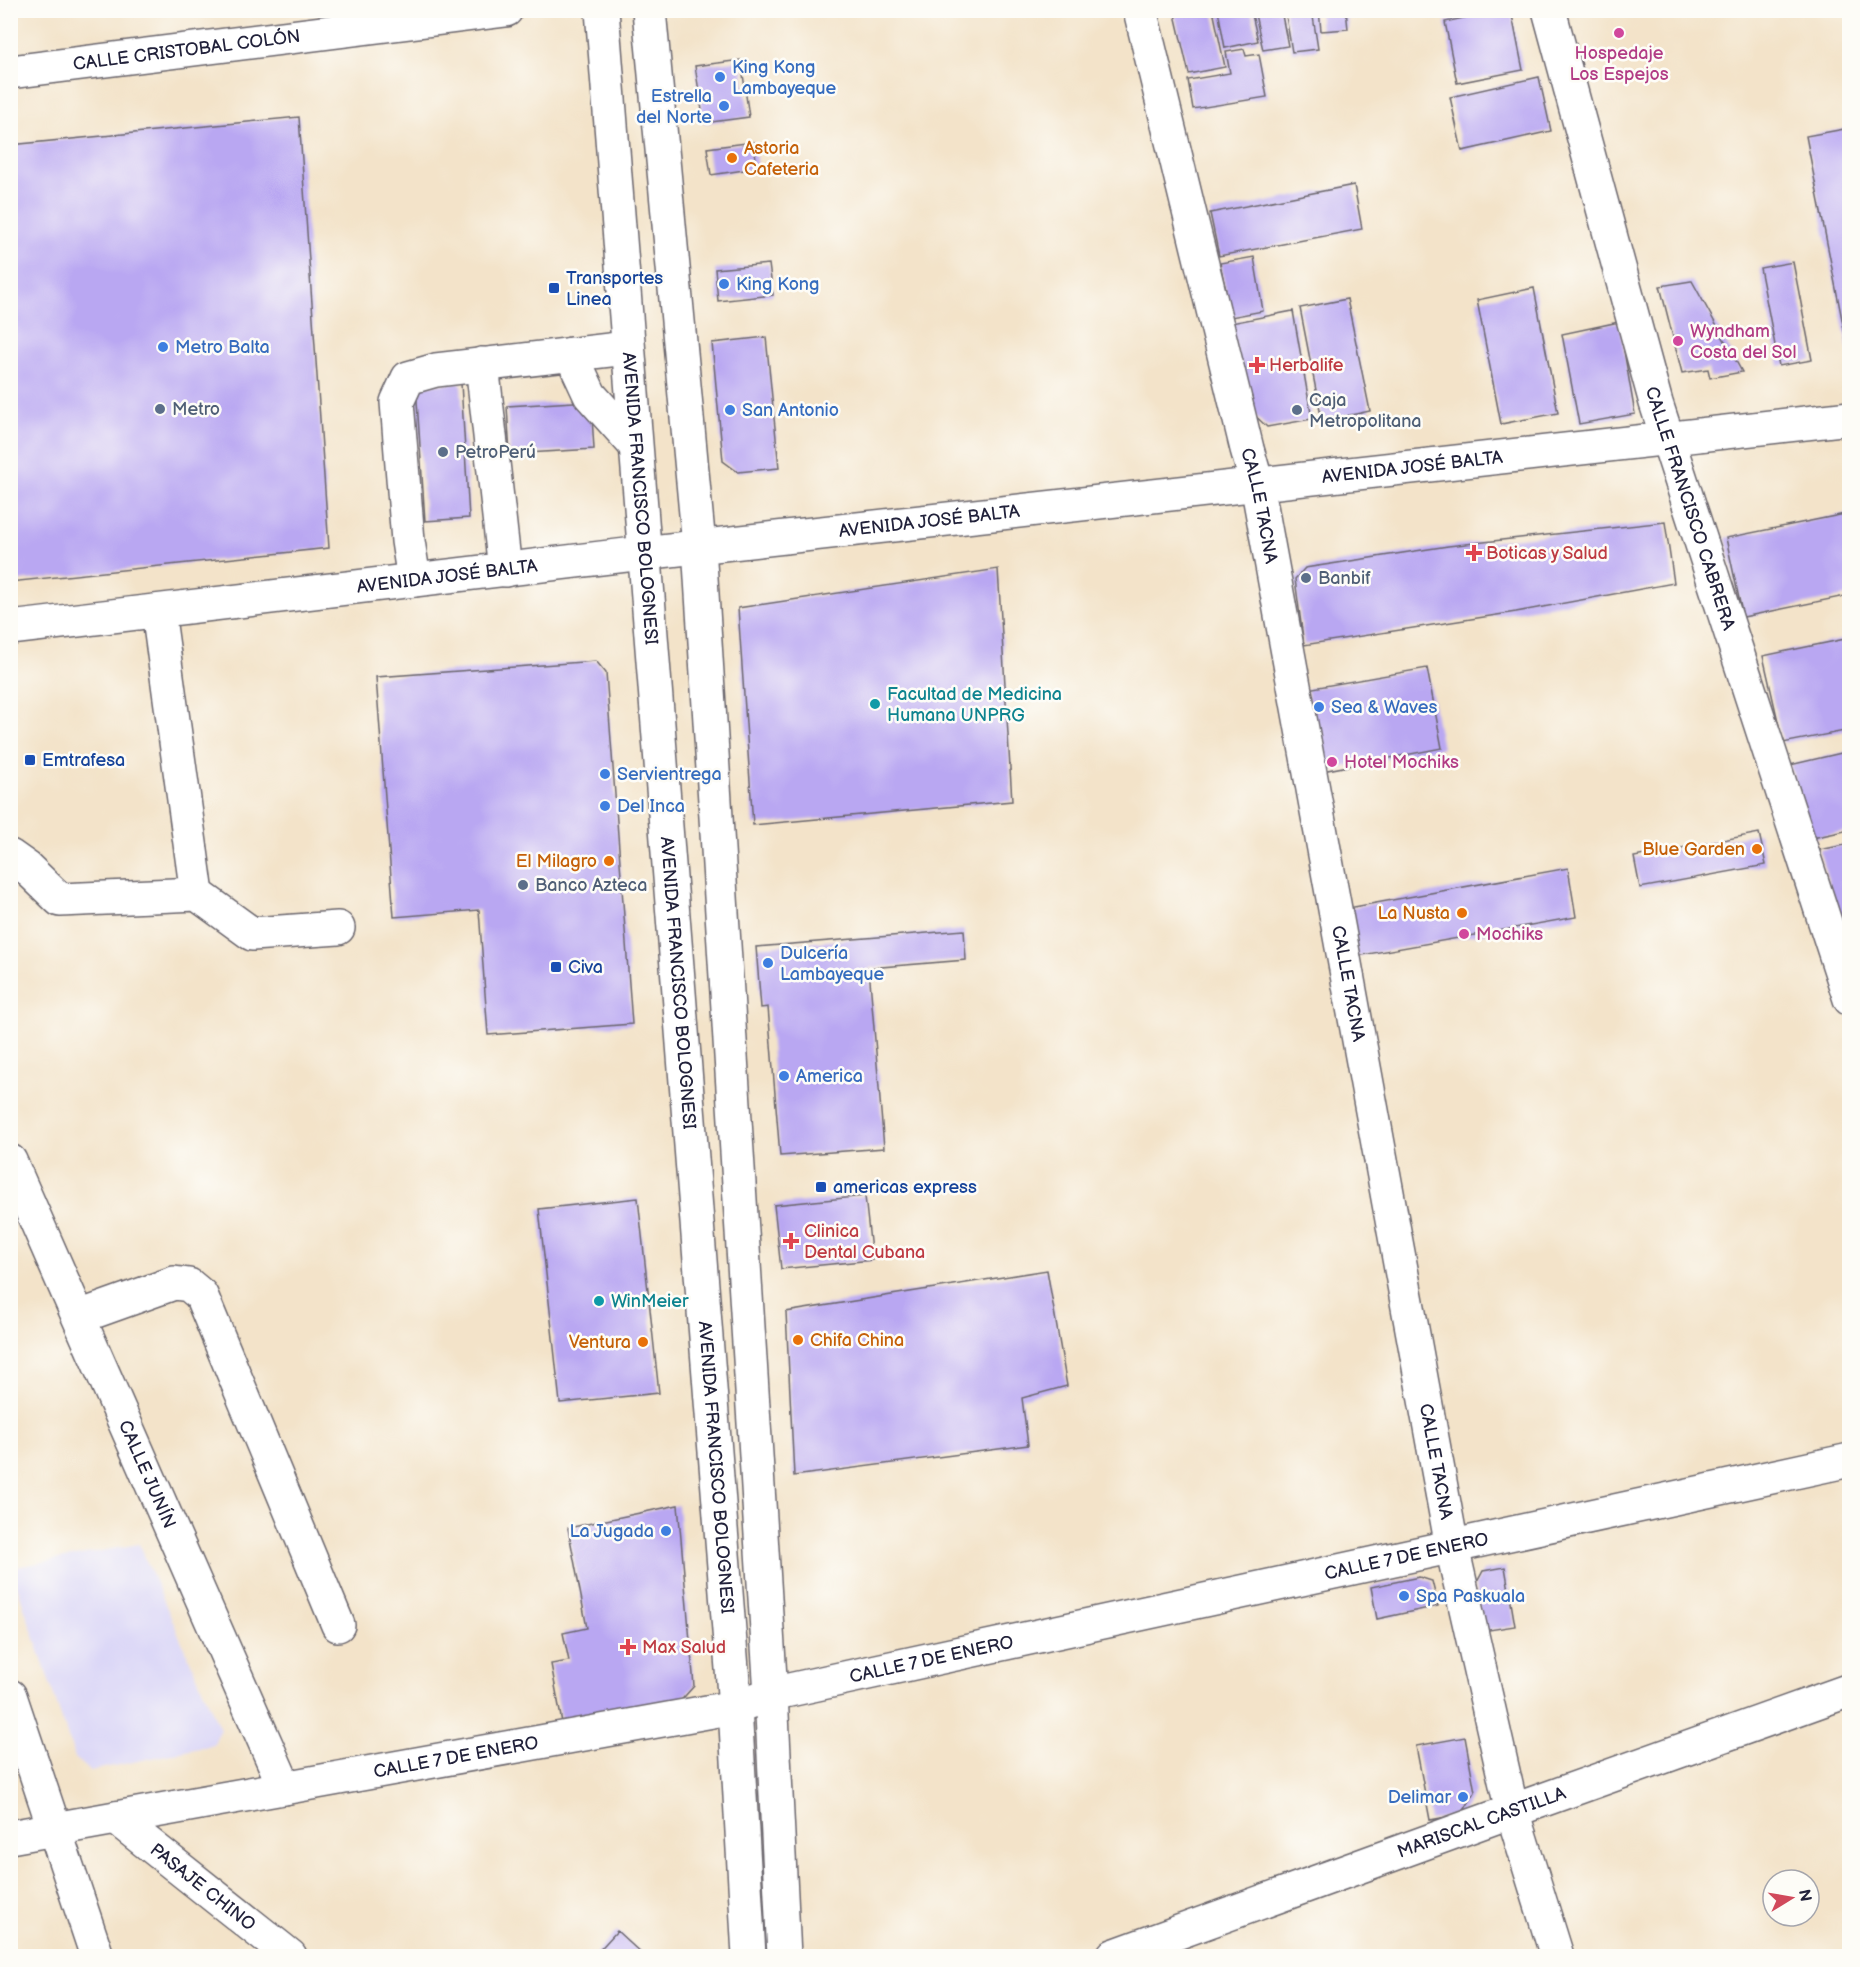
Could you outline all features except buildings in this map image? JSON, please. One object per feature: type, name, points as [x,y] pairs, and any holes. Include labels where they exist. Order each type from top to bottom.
[{"type":"street","name":"CALLE CRISTOBAL COLÓN","points":[[10,72],[506,10]]},
{"type":"street","name":"AVENIDA FRANCISCO BOLOGNESI","points":[[602,10],[634,444],[735,1707],[752,1951]]},
{"type":"street","name":"AVENIDA FRANCISCO BOLOGNESI","points":[[649,10],[699,546],[771,1694],[784,1956]]},
{"type":"street","name":"CALLE TACNA","points":[[1140,10],[1257,484],[1452,1547],[1512,1811],[1557,1956]]},
{"type":"street","name":"CALLE FRANCISCO CABRERA","points":[[1549,10],[1656,403],[1850,999]]},
{"type":"street","points":[[414,580],[408,541],[397,402],[408,378],[436,369],[627,348]]},
{"type":"street","points":[[571,354],[590,395],[634,444]]},
{"type":"street","points":[[482,364],[505,570]]},
{"type":"street","name":"AVENIDA JOSÉ BALTA","points":[[10,628],[699,546],[1850,418]]},
{"type":"street","points":[[158,611],[197,894]]},
{"type":"street","points":[[10,856],[27,868],[60,900],[197,894],[252,933],[338,928]]},
{"type":"street","name":"CALLE JUNÍN","points":[[10,1161],[285,1788]]},
{"type":"street","points":[[79,1317],[174,1283],[189,1285],[201,1295],[338,1625]]},
{"type":"street","name":"CALLE 7 DE ENERO","points":[[10,1837],[735,1707],[771,1694],[1850,1460]]},
{"type":"street","name":"MARISCAL CASTILLA","points":[[1113,1956],[1850,1690]]},
{"type":"street","points":[[10,1696],[97,1956]]},
{"type":"street","name":"PASAJE CHINO","points":[[116,1818],[290,1956]]},
{"type":"shaded area","points":[[139,1544],[220,1729],[214,1745],[90,1771],[75,1758],[11,1568]]},
{"type":"place","name":"Hospedaje Los Espejos","points":[[1619,33]]},
{"type":"place","name":"King Kong Lambayeque","points":[[720,77]]},
{"type":"place","name":"Estrella del Norte","points":[[724,106]]},
{"type":"place","name":"Astoria Cafeteria","points":[[732,158]]},
{"type":"place","name":"King Kong","points":[[724,284]]},
{"type":"place","name":"Transportes Linea","points":[[554,288]]},
{"type":"place","name":"Wyndham Costa del Sol","points":[[1678,341]]},
{"type":"place","name":"Metro Balta","points":[[163,347]]},
{"type":"place","name":"Herbalife","points":[[1257,365]]},
{"type":"place","name":"Metro","points":[[160,409]]},
{"type":"place","name":"San Antonio","points":[[730,410]]},
{"type":"place","name":"Caja Metropolitana","points":[[1297,410]]},
{"type":"place","name":"PetroPerú","points":[[443,452]]},
{"type":"place","name":"Boticas y Salud","points":[[1474,553]]},
{"type":"place","name":"Banbif","points":[[1306,578]]},
{"type":"place","name":"Facultad de Medicina Humana UNPRG","points":[[875,704]]},
{"type":"place","name":"Sea & Waves","points":[[1319,707]]},
{"type":"place","name":"Emtrafesa","points":[[30,760]]},
{"type":"place","name":"Hotel Mochiks","points":[[1332,762]]},
{"type":"place","name":"Servientrega","points":[[605,774]]},
{"type":"place","name":"Del Inca","points":[[605,806]]},
{"type":"place","name":"Blue Garden","points":[[1757,849]]},
{"type":"place","name":"El Milagro","points":[[609,861]]},
{"type":"place","name":"Banco Azteca","points":[[523,885]]},
{"type":"place","name":"La Nusta","points":[[1462,913]]},
{"type":"place","name":"Mochiks","points":[[1464,934]]},
{"type":"place","name":"Dulcería Lambayeque","points":[[768,963]]},
{"type":"place","name":"Civa","points":[[556,967]]},
{"type":"place","name":"America","points":[[784,1076]]},
{"type":"place","name":"americas express","points":[[821,1187]]},
{"type":"place","name":"Clinica Dental Cubana","points":[[791,1241]]},
{"type":"place","name":"WinMeier","points":[[599,1301]]},
{"type":"place","name":"Chifa China","points":[[798,1340]]},
{"type":"place","name":"Ventura","points":[[643,1342]]},
{"type":"place","name":"La Jugada","points":[[666,1531]]},
{"type":"place","name":"Spa Paskuala","points":[[1404,1596]]},
{"type":"place","name":"Max Salud","points":[[628,1647]]},
{"type":"place","name":"Delimar","points":[[1463,1797]]}]
